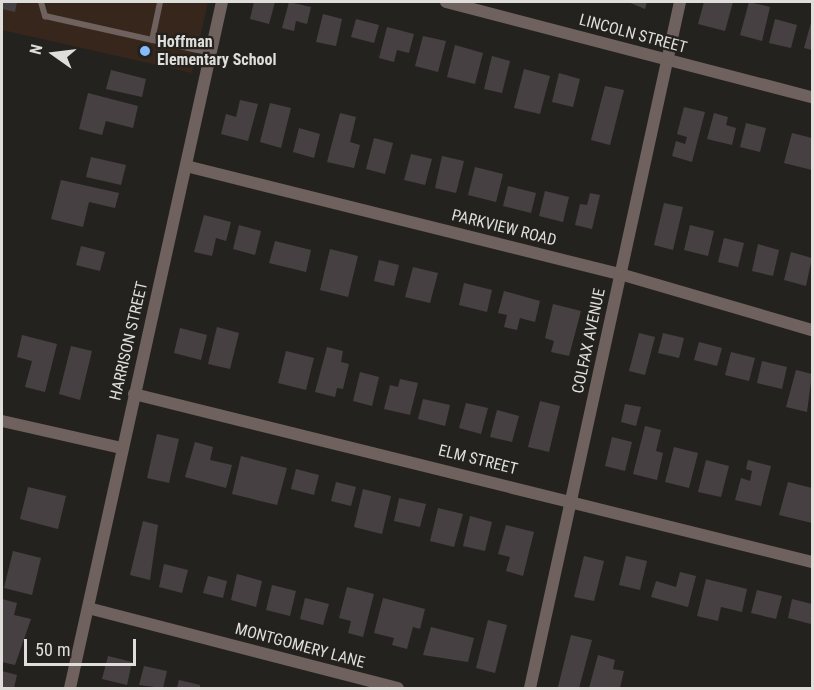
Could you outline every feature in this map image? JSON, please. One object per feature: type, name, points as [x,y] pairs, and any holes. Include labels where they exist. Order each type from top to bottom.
[{"type":"street","name":"HARRISON STREET","points":[[69,688],[222,2]]},
{"type":"street","name":"LINCOLN STREET","points":[[446,2],[813,97]]},
{"type":"street","name":"COLFAX AVENUE","points":[[530,688],[680,2]]},
{"type":"street","name":"PARKVIEW ROAD","points":[[186,166],[620,274],[813,330]]},
{"type":"street","name":"ELM STREET","points":[[135,394],[571,500],[813,562]]},
{"type":"street","points":[[2,421],[122,448]]},
{"type":"street","name":"MONTGOMERY LANE","points":[[88,608],[398,688]]},
{"type":"lane","points":[[41,2],[45,16],[211,53]]},
{"type":"lane","points":[[152,40],[160,2]]},
{"type":"shaded area","name":"Hoffman Elementary School","points":[[2,2],[208,2],[192,73],[2,30]]},
{"type":"building","points":[[2,2],[17,2],[15,12],[2,9]]},
{"type":"building","points":[[254,2],[275,2],[269,24],[250,19]]},
{"type":"building","points":[[289,2],[311,7],[307,24],[296,21],[294,31],[282,28]]},
{"type":"building","points":[[628,2],[647,2],[645,9]]},
{"type":"building","points":[[704,2],[733,2],[725,31],[698,24]]},
{"type":"building","points":[[749,2],[770,7],[762,41],[740,35]]},
{"type":"building","points":[[323,14],[342,19],[336,46],[316,42]]},
{"type":"building","points":[[356,19],[379,25],[374,43],[351,37]]},
{"type":"building","points":[[775,19],[797,25],[791,48],[769,43]]},
{"type":"building","points":[[812,19],[812,50],[804,48]]},
{"type":"building","points":[[387,27],[414,34],[409,53],[397,50],[394,62],[379,58]]},
{"type":"building","points":[[423,36],[446,41],[438,72],[415,66]]},
{"type":"building","points":[[455,45],[483,53],[475,84],[447,77]]},
{"type":"building","points":[[492,56],[510,61],[502,93],[484,89]]},
{"type":"building","points":[[524,69],[550,76],[540,114],[514,108]]},
{"type":"building","points":[[111,70],[146,79],[142,97],[106,89]]},
{"type":"building","points":[[559,73],[580,79],[573,107],[552,102]]},
{"type":"building","points":[[605,86],[624,90],[610,145],[591,140]]},
{"type":"building","points":[[88,93],[138,106],[133,128],[106,121],[102,135],[79,129]]},
{"type":"building","points":[[240,100],[258,104],[248,141],[221,134],[226,114],[236,117]]},
{"type":"building","points":[[270,103],[291,108],[281,148],[260,142]]},
{"type":"building","points":[[684,107],[705,112],[692,162],[672,156],[676,141],[685,144],[687,137],[677,134]]},
{"type":"building","points":[[340,113],[356,117],[350,142],[360,145],[354,168],[327,162]]},
{"type":"building","points":[[714,113],[728,117],[726,125],[736,128],[732,145],[707,139]]},
{"type":"building","points":[[746,123],[766,128],[760,152],[740,147]]},
{"type":"building","points":[[299,128],[320,134],[314,158],[293,152]]},
{"type":"building","points":[[792,133],[812,138],[812,170],[784,163]]},
{"type":"building","points":[[374,138],[393,143],[385,174],[366,169]]},
{"type":"building","points":[[411,154],[432,159],[425,185],[404,180]]},
{"type":"building","points":[[442,156],[464,161],[456,193],[435,188]]},
{"type":"building","points":[[91,157],[126,165],[121,185],[86,177]]},
{"type":"building","points":[[475,167],[503,174],[496,202],[468,195]]},
{"type":"building","points":[[61,180],[119,193],[115,208],[89,202],[83,227],[51,219]]},
{"type":"building","points":[[508,186],[536,193],[531,213],[503,206]]},
{"type":"building","points":[[545,191],[569,197],[563,222],[539,216]]},
{"type":"building","points":[[590,193],[600,195],[592,229],[575,225],[580,204],[587,205]]},
{"type":"building","points":[[664,203],[683,207],[673,250],[654,245]]},
{"type":"building","points":[[204,215],[231,222],[226,241],[216,238],[212,256],[194,252]]},
{"type":"building","points":[[239,225],[261,231],[255,255],[233,249]]},
{"type":"building","points":[[690,225],[714,231],[708,256],[684,250]]},
{"type":"building","points":[[724,238],[744,243],[738,267],[718,262]]},
{"type":"building","points":[[275,241],[311,250],[306,272],[269,263]]},
{"type":"building","points":[[758,244],[779,250],[773,276],[752,271]]},
{"type":"building","points":[[81,246],[105,252],[100,271],[76,265]]},
{"type":"building","points":[[330,249],[358,256],[348,297],[320,290]]},
{"type":"building","points":[[791,252],[812,258],[806,286],[784,280]]},
{"type":"building","points":[[379,260],[399,265],[394,286],[374,281]]},
{"type":"building","points":[[413,267],[438,273],[430,303],[405,297]]},
{"type":"building","points":[[464,283],[492,290],[487,312],[459,305]]},
{"type":"building","points":[[504,291],[540,301],[535,322],[520,318],[517,330],[504,327],[507,315],[498,313]]},
{"type":"building","points":[[553,304],[581,311],[569,356],[551,352],[554,341],[545,338]]},
{"type":"building","points":[[217,327],[239,333],[230,369],[208,364]]},
{"type":"building","points":[[180,328],[207,335],[201,360],[174,353]]},
{"type":"building","points":[[639,333],[655,337],[645,375],[629,371]]},
{"type":"building","points":[[663,333],[684,338],[679,358],[658,353]]},
{"type":"building","points":[[22,335],[57,344],[45,392],[25,387],[32,361],[17,357]]},
{"type":"building","points":[[699,342],[722,348],[717,366],[694,360]]},
{"type":"building","points":[[71,346],[92,351],[80,400],[59,394]]},
{"type":"building","points":[[327,347],[343,351],[341,362],[349,364],[343,389],[337,388],[335,397],[315,392]]},
{"type":"building","points":[[286,351],[314,358],[306,390],[278,383]]},
{"type":"building","points":[[731,352],[755,358],[749,381],[725,375]]},
{"type":"building","points":[[762,361],[787,367],[782,389],[757,383]]},
{"type":"building","points":[[796,370],[812,374],[807,412],[786,407]]},
{"type":"building","points":[[360,372],[379,377],[372,406],[353,401]]},
{"type":"building","points":[[400,379],[418,383],[410,415],[384,409],[390,385],[398,387]]},
{"type":"building","points":[[423,399],[450,405],[445,426],[418,419]]},
{"type":"building","points":[[540,401],[560,406],[549,452],[528,447]]},
{"type":"building","points":[[466,403],[488,408],[481,434],[459,428]]},
{"type":"building","points":[[625,404],[641,407],[636,426],[621,422]]},
{"type":"building","points":[[497,410],[519,416],[512,442],[490,437]]},
{"type":"building","points":[[645,426],[661,430],[656,451],[663,453],[657,480],[633,474]]},
{"type":"building","points":[[157,434],[179,439],[169,483],[147,478]]},
{"type":"building","points":[[612,437],[632,442],[625,471],[605,466]]},
{"type":"building","points":[[195,442],[213,447],[210,460],[232,465],[226,488],[185,477]]},
{"type":"building","points":[[674,447],[698,453],[689,488],[665,482]]},
{"type":"building","points":[[241,456],[287,468],[277,505],[232,494]]},
{"type":"building","points":[[706,460],[729,466],[721,497],[698,492]]},
{"type":"building","points":[[748,460],[771,466],[761,506],[735,500],[741,478],[750,481],[752,471],[746,469]]},
{"type":"building","points":[[296,469],[319,475],[314,495],[291,489]]},
{"type":"building","points":[[336,482],[356,487],[351,506],[331,501]]},
{"type":"building","points":[[788,482],[812,488],[812,523],[779,515]]},
{"type":"building","points":[[28,487],[66,496],[58,529],[20,519]]},
{"type":"building","points":[[363,489],[391,496],[382,534],[354,527]]},
{"type":"building","points":[[399,498],[426,504],[420,527],[394,521]]},
{"type":"building","points":[[438,508],[463,514],[454,547],[430,541]]},
{"type":"building","points":[[470,516],[492,522],[485,551],[463,546]]},
{"type":"building","points":[[143,521],[158,525],[150,580],[130,575]]},
{"type":"building","points":[[506,525],[534,532],[523,576],[506,571],[510,557],[498,554]]},
{"type":"building","points":[[13,551],[41,558],[32,595],[4,588]]},
{"type":"building","points":[[584,556],[604,561],[594,601],[574,597]]},
{"type":"building","points":[[626,556],[647,561],[640,590],[619,585]]},
{"type":"building","points":[[164,564],[188,570],[182,593],[159,587]]},
{"type":"building","points":[[680,572],[696,576],[688,607],[651,597],[656,581],[676,587]]},
{"type":"building","points":[[237,574],[262,581],[256,607],[231,600]]},
{"type":"building","points":[[208,576],[227,581],[223,598],[203,593]]},
{"type":"building","points":[[706,579],[747,589],[742,612],[721,607],[718,621],[697,616]]},
{"type":"building","points":[[272,585],[296,591],[290,616],[266,610]]},
{"type":"building","points":[[347,587],[374,594],[363,637],[348,633],[351,621],[339,618]]},
{"type":"building","points":[[757,590],[782,596],[776,619],[751,613]]},
{"type":"building","points":[[305,598],[329,604],[323,625],[300,619]]},
{"type":"building","points":[[383,598],[425,609],[420,629],[413,627],[407,649],[392,645],[394,638],[374,633]]},
{"type":"building","points":[[2,599],[17,603],[14,615],[31,619],[15,665],[2,662]]},
{"type":"building","points":[[792,599],[812,604],[811,624],[788,618]]},
{"type":"building","points":[[488,620],[507,625],[495,673],[476,668]]},
{"type":"building","points":[[431,627],[474,638],[468,662],[423,655]]},
{"type":"building","points":[[571,635],[592,640],[579,688],[558,687]]},
{"type":"building","points":[[598,655],[615,660],[613,669],[624,671],[620,688],[589,688]]},
{"type":"building","points":[[108,656],[132,662],[127,685],[102,679]]},
{"type":"building","points":[[144,666],[167,671],[163,688],[139,685]]},
{"type":"building","points":[[2,671],[17,675],[14,688],[2,688]]},
{"type":"building","points":[[179,680],[200,685],[200,688],[177,688]]},
{"type":"place","name":"Hoffman Elementary School","points":[[145,51]]}]
